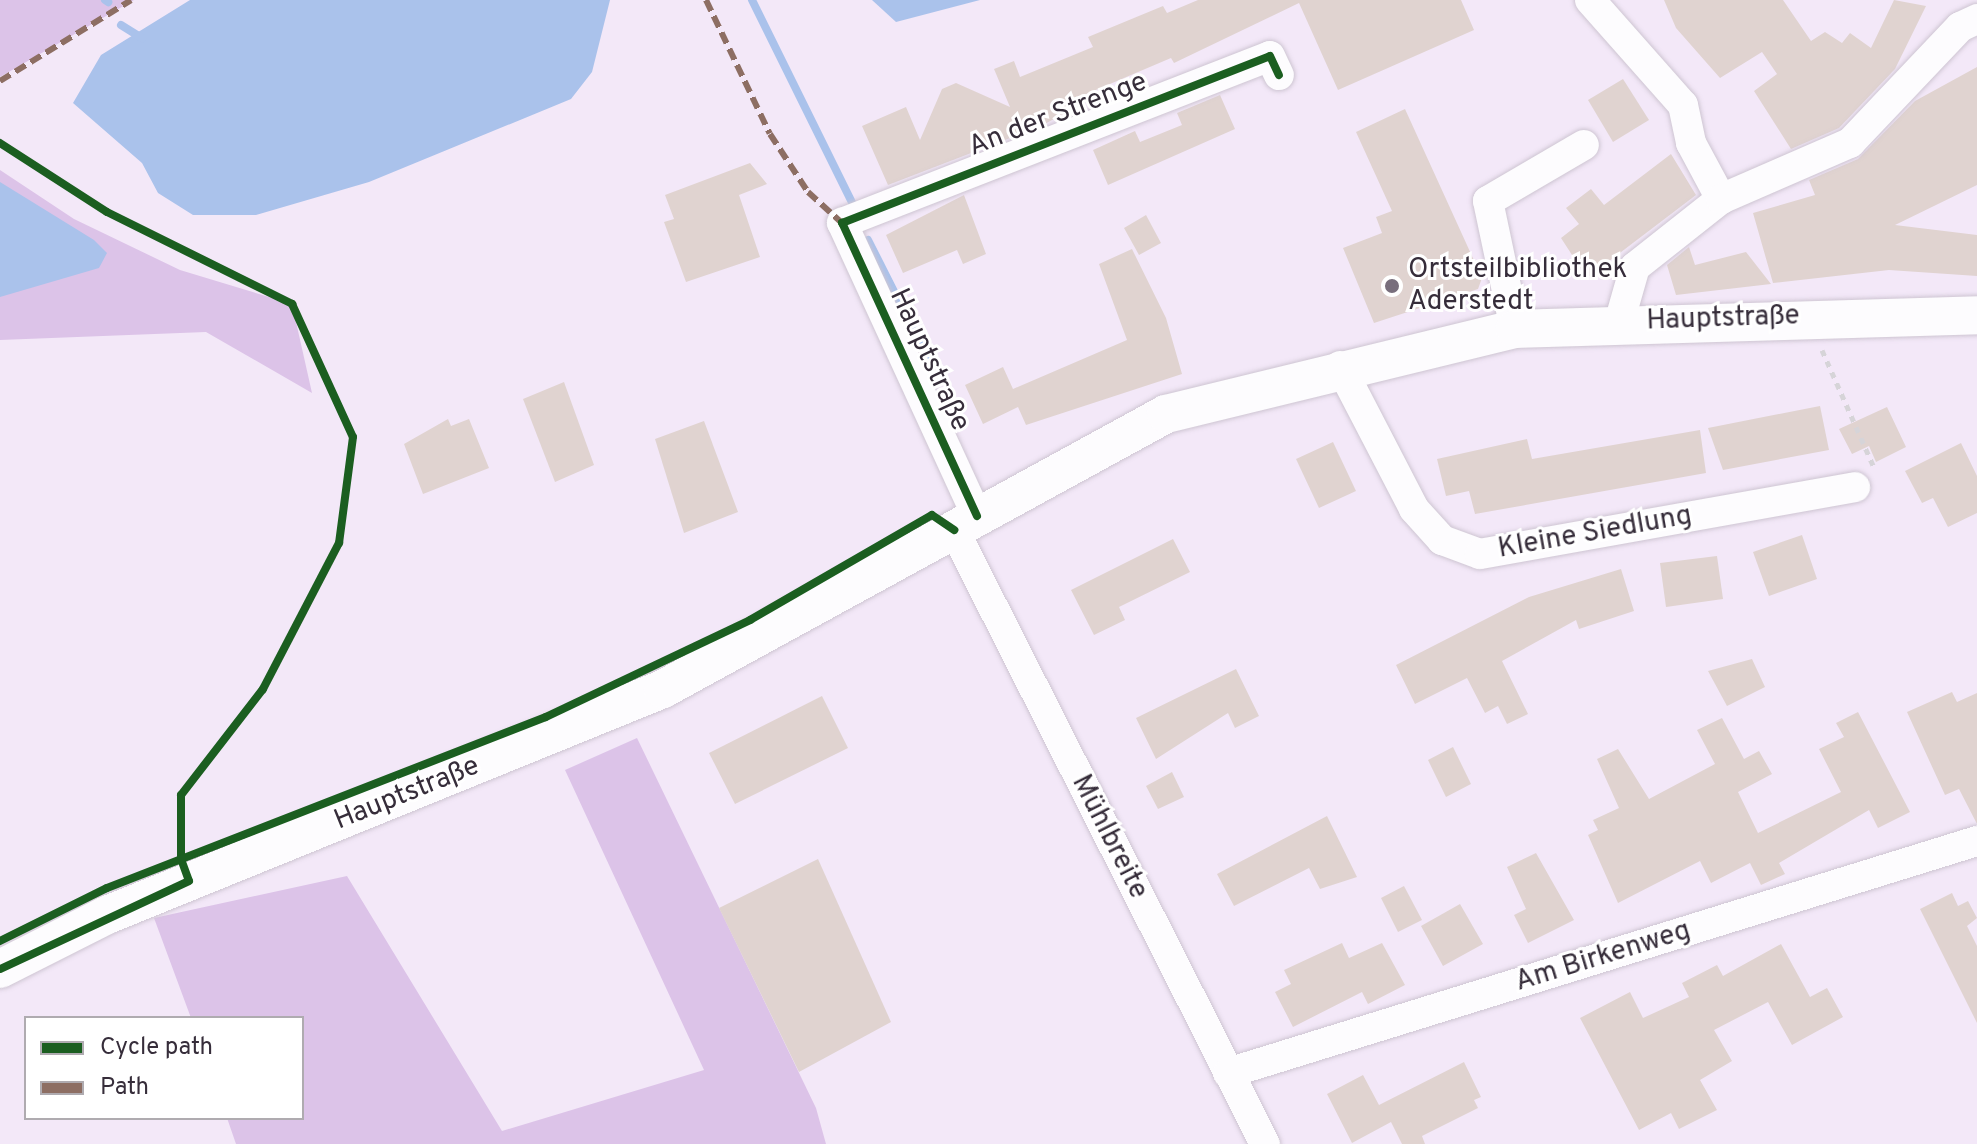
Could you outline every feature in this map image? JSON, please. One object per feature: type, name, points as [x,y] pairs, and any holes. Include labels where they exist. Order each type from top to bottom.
[{"type":"main road","name":"Hauptstraße","points":[[0,969],[107,915],[663,689],[1166,414],[1340,366],[1515,329],[1619,323],[1977,315]]},
{"type":"street","points":[[1590,0],[1683,105],[1691,143],[1721,199]]},
{"type":"street","points":[[1619,323],[1635,267],[1721,199],[1850,143],[1960,27],[1977,19]]},
{"type":"street","name":"An der Strenge","points":[[842,223],[1270,56],[1279,75]]},
{"type":"street","points":[[1515,329],[1488,201],[1584,145]]},
{"type":"street","name":"Hauptstraße","points":[[842,223],[965,523]]},
{"type":"street","name":"Kleine Siedlung","points":[[1340,366],[1414,509],[1442,540],[1480,554],[1855,487]]},
{"type":"street","name":"Mühlbreite","points":[[965,523],[1228,1073],[1265,1144]]},
{"type":"street","name":"Am Birkenweg","points":[[1228,1073],[1977,841]]},
{"type":"path","points":[[1838,342],[1821,352],[1877,476],[1855,487]]},
{"type":"shaded area","points":[[0,0],[134,0],[0,77]]},
{"type":"shaded area","points":[[0,170],[74,219],[180,270],[292,304],[312,393],[206,332],[0,340]]},
{"type":"shaded area","points":[[637,738],[816,1108],[826,1144],[236,1144],[228,1120],[304,1120],[304,1016],[190,1016],[154,918],[347,876],[502,1131],[704,1070],[565,770]]},
{"type":"water","points":[[190,0],[610,0],[592,72],[571,99],[369,182],[256,215],[193,215],[158,193],[142,163],[73,103],[101,55]]},
{"type":"water","points":[[872,0],[980,0],[896,22]]},
{"type":"water","points":[[0,182],[94,240],[107,253],[99,268],[0,297]]},
{"type":"building","points":[[1198,0],[1461,0],[1474,30],[1338,90],[1299,3],[1174,63],[1171,58],[1084,95],[1086,102],[1039,127],[888,185],[862,126],[906,107],[920,140],[942,89],[956,83],[1010,107],[994,69],[1014,61],[1020,77],[1093,47],[1088,37],[1163,6],[1167,13]]},
{"type":"building","points":[[1664,0],[1783,0],[1811,41],[1825,32],[1842,43],[1850,33],[1871,48],[1894,0],[1926,6],[1895,69],[1839,128],[1791,149],[1754,91],[1777,74],[1762,52],[1720,78],[1676,28]]},
{"type":"building","points":[[1977,67],[1977,185],[1895,225],[1977,235],[1977,276],[1889,270],[1773,283],[1753,213],[1815,195],[1809,180],[1858,159],[1915,101]]},
{"type":"building","points":[[1623,79],[1649,120],[1613,142],[1588,100]]},
{"type":"building","points":[[1220,95],[1235,129],[1108,185],[1093,150],[1135,131],[1140,142],[1182,125],[1177,113]]},
{"type":"building","points":[[1405,109],[1482,278],[1478,289],[1374,323],[1343,248],[1382,233],[1376,217],[1392,211],[1356,132]]},
{"type":"building","points":[[1671,154],[1696,195],[1587,278],[1561,238],[1579,224],[1566,208],[1591,189],[1604,205]]},
{"type":"building","points":[[750,163],[767,184],[739,195],[760,257],[686,282],[664,222],[674,219],[665,195]]},
{"type":"building","points":[[964,195],[986,254],[963,264],[957,250],[903,273],[886,235]]},
{"type":"building","points":[[1146,215],[1161,243],[1139,255],[1124,228]]},
{"type":"building","points":[[1689,247],[1695,265],[1746,252],[1771,284],[1676,295],[1667,265]]},
{"type":"building","points":[[1132,249],[1166,318],[1182,374],[1026,425],[1018,407],[983,424],[965,385],[1003,367],[1013,389],[1127,340],[1099,264]]},
{"type":"building","points":[[564,382],[594,465],[555,482],[523,399]]},
{"type":"building","points":[[1820,406],[1829,450],[1723,470],[1708,428]]},
{"type":"building","points":[[1887,407],[1906,447],[1876,462],[1869,446],[1852,454],[1839,429]]},
{"type":"building","points":[[448,419],[451,426],[469,419],[489,468],[423,494],[404,444]]},
{"type":"building","points":[[704,421],[738,512],[684,533],[655,439]]},
{"type":"building","points":[[1700,430],[1706,473],[1475,514],[1469,491],[1446,496],[1437,459],[1527,439],[1532,459]]},
{"type":"building","points":[[1333,442],[1356,491],[1319,508],[1296,459]]},
{"type":"building","points":[[1961,443],[1977,476],[1977,513],[1948,527],[1933,498],[1922,503],[1905,471]]},
{"type":"building","points":[[1802,535],[1817,579],[1769,596],[1753,552]]},
{"type":"building","points":[[1173,539],[1190,572],[1119,607],[1125,620],[1094,635],[1071,590]]},
{"type":"building","points":[[1717,556],[1723,599],[1666,607],[1660,563]]},
{"type":"building","points":[[1621,569],[1634,611],[1579,629],[1576,620],[1502,661],[1528,714],[1507,724],[1498,706],[1485,713],[1467,678],[1415,704],[1396,665],[1529,597]]},
{"type":"building","points":[[1752,659],[1765,687],[1727,706],[1708,671]]},
{"type":"building","points":[[1236,669],[1259,716],[1235,728],[1228,713],[1156,759],[1136,718]]},
{"type":"building","points":[[1952,692],[1957,702],[1977,693],[1977,824],[1959,789],[1945,795],[1907,712]]},
{"type":"building","points":[[822,696],[848,748],[735,804],[709,753]]},
{"type":"building","points":[[1858,712],[1910,812],[1878,828],[1869,810],[1779,863],[1785,874],[1761,885],[1750,863],[1711,883],[1700,861],[1618,903],[1588,835],[1598,830],[1593,820],[1619,808],[1597,759],[1618,749],[1649,799],[1715,764],[1697,730],[1722,718],[1744,759],[1759,751],[1772,774],[1738,792],[1758,833],[1841,792],[1819,749],[1844,737],[1836,723]]},
{"type":"building","points":[[1453,747],[1471,784],[1446,797],[1428,760]]},
{"type":"building","points":[[1172,772],[1184,797],[1158,809],[1146,786]]},
{"type":"building","points":[[1327,816],[1357,877],[1320,889],[1309,868],[1234,906],[1217,874]]},
{"type":"building","points":[[1536,853],[1574,920],[1528,943],[1514,915],[1526,909],[1507,867]]},
{"type":"building","points":[[818,859],[891,1022],[799,1072],[719,908]]},
{"type":"building","points":[[1404,886],[1422,920],[1398,932],[1381,898]]},
{"type":"building","points":[[1952,893],[1958,906],[1968,901],[1977,918],[1967,926],[1977,946],[1977,1023],[1920,909]]},
{"type":"building","points":[[1460,904],[1483,944],[1443,966],[1421,926]]},
{"type":"building","points":[[1342,943],[1349,958],[1382,943],[1405,985],[1368,1004],[1362,992],[1293,1027],[1275,992],[1291,984],[1284,970]]},
{"type":"building","points":[[1781,944],[1810,997],[1827,988],[1843,1017],[1792,1045],[1768,1002],[1714,1030],[1732,1061],[1700,1080],[1717,1110],[1679,1129],[1671,1113],[1639,1130],[1580,1018],[1630,992],[1643,1018],[1689,997],[1682,983],[1717,965],[1723,976]]},
{"type":"building","points":[[1464,1062],[1481,1097],[1474,1100],[1478,1108],[1422,1136],[1425,1144],[1402,1144],[1391,1122],[1352,1143],[1327,1094],[1363,1075],[1379,1105]]},
{"type":"waterway","points":[[752,0],[853,204]]},
{"type":"waterway","points":[[121,25],[142,38]]},
{"type":"waterway","points":[[868,240],[930,363]]},
{"type":"marked path","points":[[0,81],[131,0]]},
{"type":"marked path","points":[[706,0],[770,134],[808,192],[842,223]]},
{"type":"cycle path","points":[[977,516],[842,223],[1270,56],[1279,75]]},
{"type":"cycle path","points":[[0,143],[107,212],[292,304],[353,437],[339,543],[263,689],[181,795],[181,859],[189,881],[0,969]]},
{"type":"cycle path","points":[[0,941],[107,888],[546,717],[750,620],[932,515],[954,530]]},
{"type":"place","name":"Ortsteilbibliothek Aderstedt","points":[[1392,286]]}]
